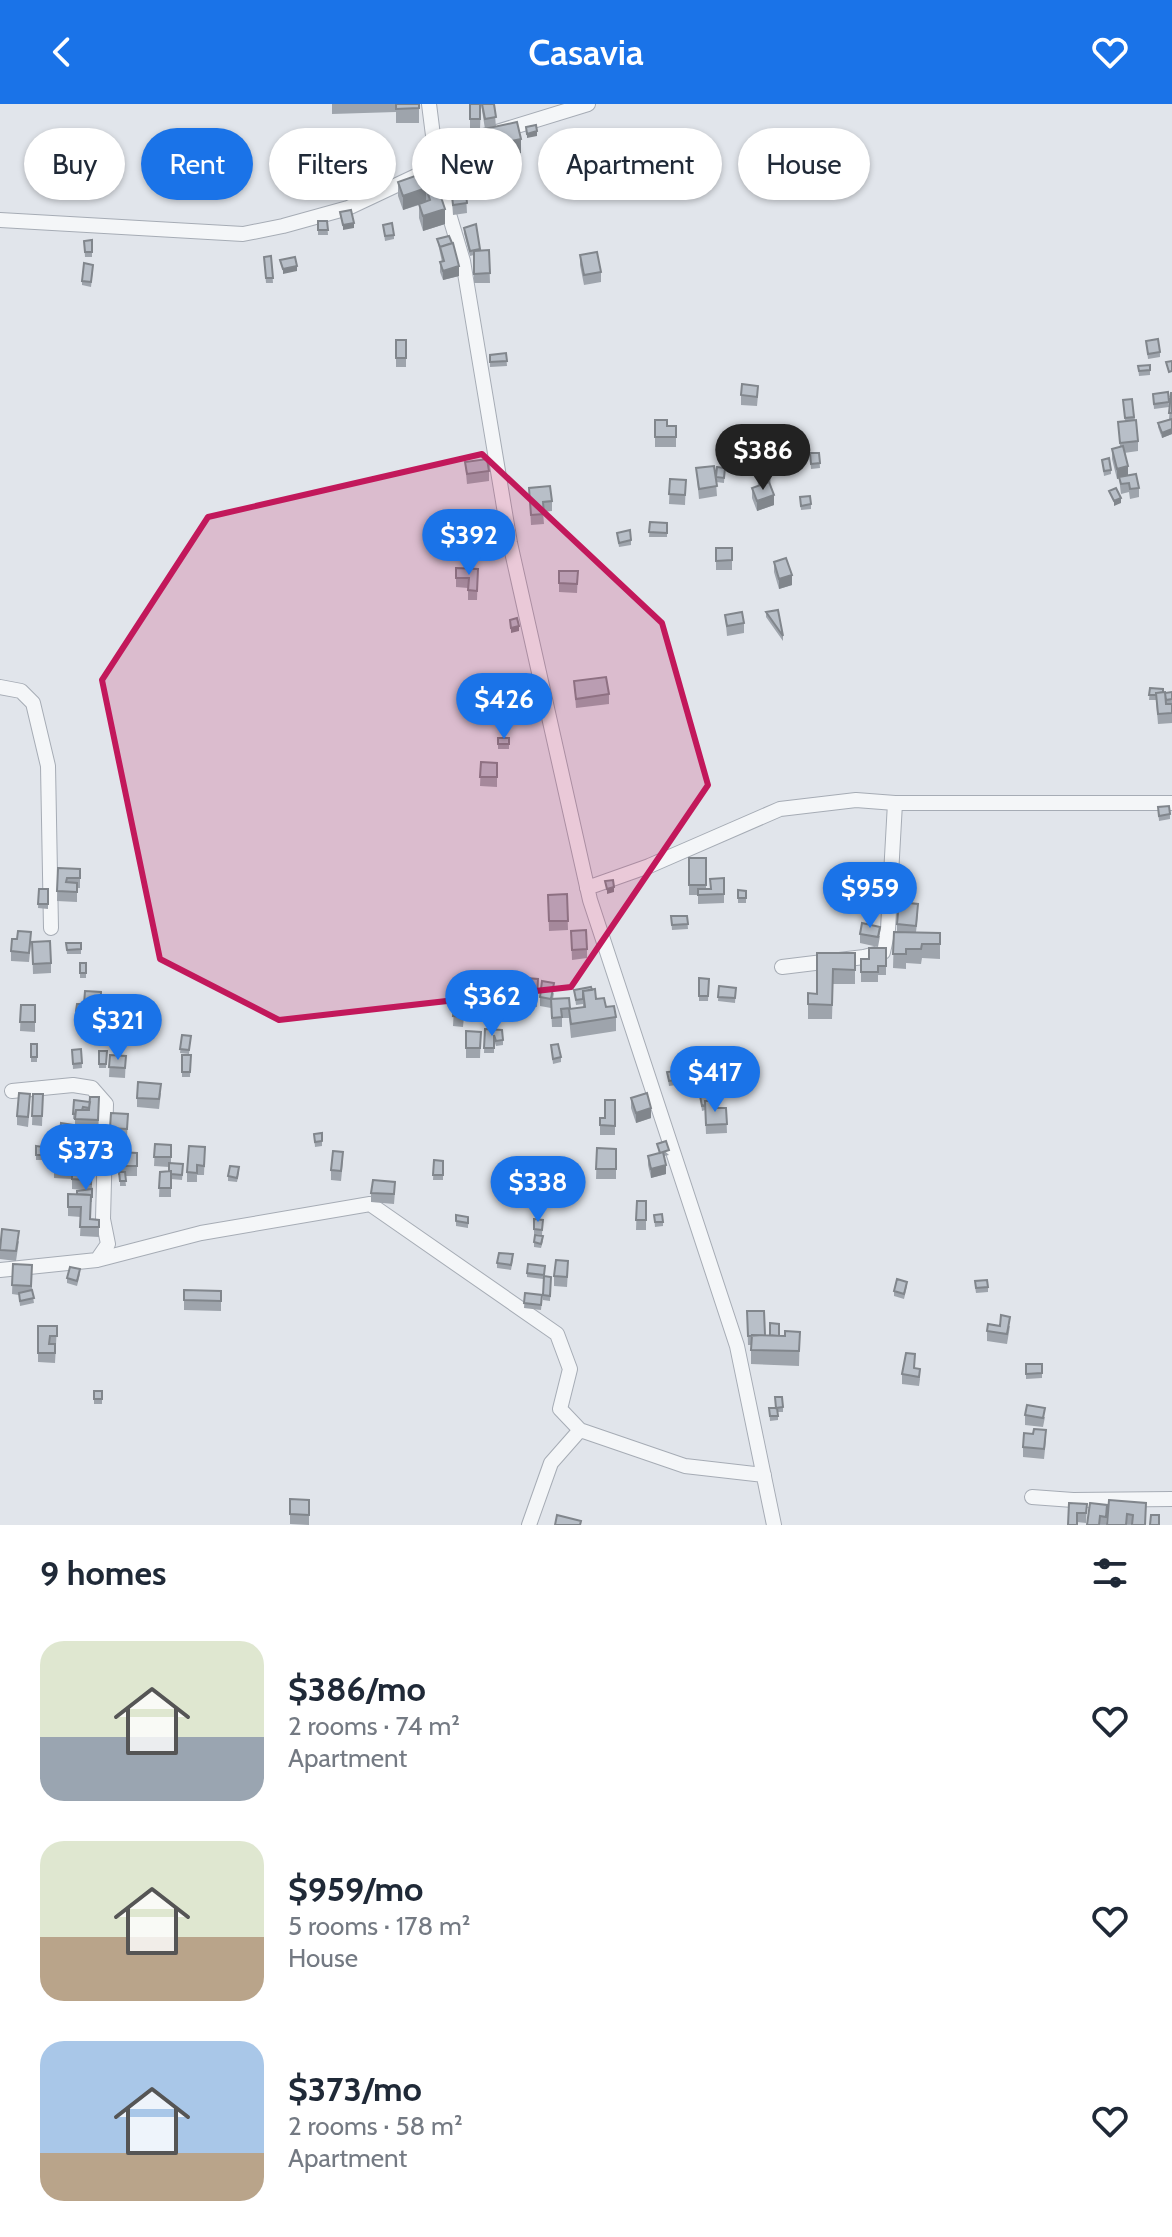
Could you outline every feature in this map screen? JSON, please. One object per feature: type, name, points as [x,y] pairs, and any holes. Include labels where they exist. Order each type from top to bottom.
[{"type":"street","points":[[429,104],[432,128]]},
{"type":"street","points":[[510,128],[588,104]]},
{"type":"street","points":[[0,220],[243,234],[348,208],[412,178]]},
{"type":"street","points":[[445,200],[463,261],[510,543],[587,888],[737,1346],[774,1525]]},
{"type":"street","points":[[0,687],[21,691],[33,703],[48,766],[51,928]]},
{"type":"street","points":[[587,888],[649,866],[780,809],[856,800],[895,803],[1172,803]]},
{"type":"street","points":[[782,967],[883,952],[888,929],[895,803]]},
{"type":"street","points":[[12,1091],[73,1085],[92,1088],[106,1104],[103,1219],[108,1244],[97,1260]]},
{"type":"street","points":[[0,1270],[97,1260],[201,1233],[370,1204],[557,1334],[570,1369],[560,1409],[580,1430],[685,1466],[764,1475]]},
{"type":"street","points":[[529,1525],[551,1463],[580,1430]]},
{"type":"street","points":[[1032,1497],[1073,1500],[1172,1499]]},
{"type":"highlighted area","points":[[482,454],[662,623],[708,785],[571,987],[279,1020],[160,959],[102,680],[208,517]]},
{"type":"building","points":[[396,104],[419,104],[419,108],[396,109]]},
{"type":"building","points":[[470,104],[480,104],[480,119],[470,119]]},
{"type":"building","points":[[482,104],[494,104],[496,117],[485,119]]},
{"type":"building","points":[[517,122],[518,128],[489,128]]},
{"type":"building","points":[[536,125],[537,131],[527,134],[526,127]]},
{"type":"building","points":[[412,177],[412,193],[403,196],[398,182]]},
{"type":"building","points":[[442,200],[445,209],[423,216],[419,204]]},
{"type":"building","points":[[452,200],[467,200],[467,203],[453,205]]},
{"type":"building","points":[[351,210],[354,223],[343,225],[340,212]]},
{"type":"building","points":[[318,221],[327,221],[328,230],[318,230]]},
{"type":"building","points":[[392,223],[394,235],[385,236],[383,225]]},
{"type":"building","points":[[476,224],[480,249],[470,251],[464,228]]},
{"type":"building","points":[[449,236],[452,243],[440,247],[441,250],[437,239]]},
{"type":"building","points":[[92,240],[92,252],[85,252],[84,241]]},
{"type":"building","points":[[453,243],[459,266],[443,271],[440,247]]},
{"type":"building","points":[[489,250],[490,273],[474,274],[474,251]]},
{"type":"building","points":[[597,252],[601,272],[584,275],[580,255]]},
{"type":"building","points":[[271,256],[273,278],[266,278],[264,257]]},
{"type":"building","points":[[295,257],[297,266],[283,269],[280,260]]},
{"type":"building","points":[[84,263],[93,265],[91,282],[82,281]]},
{"type":"building","points":[[1158,339],[1160,352],[1148,354],[1146,341]]},
{"type":"building","points":[[396,340],[406,340],[406,358],[396,358]]},
{"type":"building","points":[[506,353],[507,361],[490,362],[490,355]]},
{"type":"building","points":[[1172,361],[1172,371],[1169,372],[1166,362]]},
{"type":"building","points":[[1150,365],[1150,370],[1139,371],[1138,366]]},
{"type":"building","points":[[742,384],[758,386],[757,397],[741,395]]},
{"type":"building","points":[[1168,392],[1169,402],[1154,404],[1153,394]]},
{"type":"building","points":[[1132,399],[1134,417],[1125,418],[1123,400]]},
{"type":"building","points":[[1172,419],[1172,429],[1162,433],[1158,423]]},
{"type":"building","points":[[655,420],[667,420],[667,426],[676,426],[676,437],[655,437]]},
{"type":"building","points":[[1136,420],[1138,441],[1120,443],[1118,422]]},
{"type":"building","points":[[1123,446],[1128,466],[1117,469],[1112,449]]},
{"type":"building","points":[[768,453],[771,476],[758,478],[755,454]]},
{"type":"building","points":[[810,453],[819,453],[820,463],[811,464]]},
{"type":"building","points":[[1109,458],[1111,470],[1104,471],[1102,460]]},
{"type":"building","points":[[487,459],[489,471],[467,474],[465,462]]},
{"type":"building","points":[[714,466],[717,486],[699,489],[696,468]]},
{"type":"building","points":[[717,467],[725,468],[724,478],[716,477]]},
{"type":"building","points":[[1136,474],[1139,488],[1130,489],[1129,483],[1121,484],[1119,477]]},
{"type":"building","points":[[670,479],[686,480],[685,495],[669,494]]},
{"type":"building","points":[[769,482],[774,495],[757,501],[752,488]]},
{"type":"building","points":[[550,486],[552,501],[543,502],[544,514],[531,515],[529,488]]},
{"type":"building","points":[[1116,488],[1121,498],[1114,501],[1109,491]]},
{"type":"building","points":[[810,496],[811,504],[801,506],[800,497]]},
{"type":"building","points":[[650,522],[667,523],[667,533],[649,532]]},
{"type":"building","points":[[630,530],[631,540],[619,543],[617,533]]},
{"type":"building","points":[[716,548],[732,548],[732,560],[716,561]]},
{"type":"building","points":[[786,558],[792,575],[779,579],[774,562]]},
{"type":"building","points":[[456,568],[478,569],[477,591],[468,590],[469,578],[456,578]]},
{"type":"building","points":[[559,571],[578,571],[577,584],[559,583]]},
{"type":"building","points":[[778,610],[783,636],[766,612]]},
{"type":"building","points":[[742,612],[744,623],[727,626],[725,615]]},
{"type":"building","points":[[517,618],[519,626],[511,628],[510,620]]},
{"type":"building","points":[[606,677],[609,694],[576,699],[574,681]]},
{"type":"building","points":[[504,683],[505,692],[490,695],[489,686]]},
{"type":"building","points":[[1150,688],[1163,689],[1163,692],[1149,695]]},
{"type":"building","points":[[1165,692],[1166,704],[1172,704],[1172,713],[1158,714],[1156,693]]},
{"type":"building","points":[[1172,692],[1172,699],[1166,700],[1165,693]]},
{"type":"building","points":[[498,738],[509,738],[509,744],[498,744]]},
{"type":"building","points":[[481,762],[497,763],[497,777],[480,777]]},
{"type":"building","points":[[1169,806],[1170,814],[1159,816],[1158,807]]},
{"type":"building","points":[[689,858],[706,858],[706,885],[689,885]]},
{"type":"building","points":[[58,868],[80,869],[80,878],[67,878],[66,882],[77,883],[77,892],[57,891]]},
{"type":"building","points":[[724,878],[724,894],[698,895],[698,889],[711,889],[710,879]]},
{"type":"building","points":[[613,880],[614,887],[607,889],[605,881]]},
{"type":"building","points":[[39,889],[48,889],[48,904],[38,904]]},
{"type":"building","points":[[738,890],[746,891],[746,898],[738,898]]},
{"type":"building","points":[[567,894],[568,921],[549,921],[548,895]]},
{"type":"building","points":[[899,902],[918,904],[916,926],[897,924]]},
{"type":"building","points":[[671,916],[687,916],[688,924],[672,925]]},
{"type":"building","points":[[862,923],[880,927],[878,937],[860,934]]},
{"type":"building","points":[[586,930],[587,949],[572,950],[571,931]]},
{"type":"building","points":[[18,931],[31,932],[29,953],[11,951],[12,939],[17,939]]},
{"type":"building","points":[[894,932],[940,933],[940,944],[922,944],[921,949],[906,949],[906,954],[893,954]]},
{"type":"building","points":[[50,941],[51,963],[33,964],[32,942]]},
{"type":"building","points":[[66,943],[81,943],[81,949],[67,950]]},
{"type":"building","points":[[869,948],[886,948],[886,966],[878,966],[878,972],[861,972],[861,959],[869,959]]},
{"type":"building","points":[[817,953],[855,953],[855,970],[833,969],[832,1005],[808,1004],[808,993],[817,994]]},
{"type":"building","points":[[80,963],[86,963],[86,973],[80,973]]},
{"type":"building","points":[[526,978],[538,979],[537,997],[526,997]]},
{"type":"building","points":[[699,978],[709,979],[708,996],[699,996]]},
{"type":"building","points":[[542,981],[554,983],[551,999],[540,997]]},
{"type":"building","points":[[452,983],[466,984],[463,1017],[453,1016],[455,998],[451,998]]},
{"type":"building","points":[[719,986],[736,988],[735,998],[718,997]]},
{"type":"building","points":[[591,987],[592,990],[583,991],[583,999],[576,1000],[574,990]]},
{"type":"building","points":[[595,989],[596,999],[604,998],[606,1007],[614,1006],[616,1017],[571,1024],[569,1009],[585,1007],[583,991]]},
{"type":"building","points":[[85,991],[101,992],[100,1023],[83,1022],[84,1012],[76,1011],[77,1004],[84,1004]]},
{"type":"building","points":[[514,998],[516,1007],[509,1008],[507,999]]},
{"type":"building","points":[[569,998],[570,1008],[561,1009],[562,1017],[552,1018],[551,999]]},
{"type":"building","points":[[21,1005],[35,1005],[35,1022],[20,1022]]},
{"type":"building","points":[[485,1029],[502,1030],[503,1040],[496,1041],[494,1035],[494,1048],[484,1048]]},
{"type":"building","points":[[466,1031],[481,1032],[480,1048],[466,1048]]},
{"type":"building","points":[[182,1035],[191,1036],[189,1050],[180,1049]]},
{"type":"building","points":[[31,1044],[37,1044],[37,1057],[31,1057]]},
{"type":"building","points":[[558,1044],[561,1057],[553,1059],[551,1045]]},
{"type":"building","points":[[81,1049],[82,1063],[73,1064],[72,1050]]},
{"type":"building","points":[[99,1051],[107,1051],[106,1064],[99,1064]]},
{"type":"building","points":[[110,1055],[126,1056],[125,1068],[109,1067]]},
{"type":"building","points":[[182,1055],[191,1055],[190,1072],[182,1072]]},
{"type":"building","points":[[675,1071],[676,1080],[669,1081],[667,1072]]},
{"type":"building","points":[[138,1082],[161,1084],[159,1099],[137,1098]]},
{"type":"building","points":[[19,1093],[30,1094],[28,1117],[17,1116]]},
{"type":"building","points":[[647,1093],[651,1108],[636,1113],[631,1098]]},
{"type":"building","points":[[710,1093],[712,1101],[705,1101],[702,1106],[700,1096]]},
{"type":"building","points":[[33,1094],[43,1094],[42,1116],[32,1116]]},
{"type":"building","points":[[90,1097],[99,1097],[98,1120],[75,1119],[76,1110],[89,1110]]},
{"type":"building","points":[[74,1100],[90,1102],[89,1108],[83,1107],[73,1114]]},
{"type":"building","points":[[605,1100],[615,1100],[615,1126],[600,1125],[600,1118],[605,1118]]},
{"type":"building","points":[[705,1101],[716,1101],[716,1108],[726,1108],[727,1124],[706,1125]]},
{"type":"building","points":[[111,1113],[128,1114],[127,1129],[110,1128]]},
{"type":"building","points":[[61,1123],[74,1125],[73,1136],[60,1134]]},
{"type":"building","points":[[322,1133],[322,1141],[315,1142],[314,1134]]},
{"type":"building","points":[[120,1135],[121,1151],[111,1151],[110,1136]]},
{"type":"building","points":[[666,1141],[669,1150],[660,1153],[657,1144]]},
{"type":"building","points":[[155,1144],[171,1145],[171,1157],[154,1157]]},
{"type":"building","points":[[36,1146],[44,1147],[43,1155],[36,1155]]},
{"type":"building","points":[[189,1146],[205,1147],[204,1166],[197,1165],[197,1173],[187,1172]]},
{"type":"building","points":[[597,1148],[616,1149],[616,1169],[596,1169]]},
{"type":"building","points":[[333,1151],[343,1152],[341,1171],[331,1170]]},
{"type":"building","points":[[119,1152],[137,1153],[137,1166],[118,1166]]},
{"type":"building","points":[[663,1152],[666,1165],[651,1169],[648,1156]]},
{"type":"building","points":[[74,1154],[83,1155],[82,1172],[92,1173],[91,1184],[72,1179],[72,1170],[54,1169],[54,1161],[74,1162]]},
{"type":"building","points":[[434,1160],[443,1161],[443,1175],[433,1175]]},
{"type":"building","points":[[169,1163],[183,1164],[182,1175],[171,1174]]},
{"type":"building","points":[[230,1166],[239,1167],[237,1178],[228,1176]]},
{"type":"building","points":[[171,1171],[171,1188],[159,1188],[160,1172]]},
{"type":"building","points":[[119,1172],[125,1172],[126,1181],[120,1181]]},
{"type":"building","points":[[373,1180],[395,1182],[394,1194],[371,1193]]},
{"type":"building","points":[[92,1189],[92,1197],[77,1194],[77,1191]]},
{"type":"building","points":[[68,1194],[91,1195],[90,1219],[99,1220],[99,1227],[80,1227],[81,1207],[68,1207]]},
{"type":"building","points":[[637,1201],[646,1201],[646,1220],[636,1220]]},
{"type":"building","points":[[662,1214],[663,1222],[655,1222],[654,1215]]},
{"type":"building","points":[[456,1215],[468,1217],[468,1223],[456,1221]]},
{"type":"building","points":[[534,1219],[543,1220],[542,1230],[534,1229]]},
{"type":"building","points":[[2,1229],[19,1231],[16,1251],[0,1250]]},
{"type":"building","points":[[535,1235],[543,1236],[541,1244],[534,1242]]},
{"type":"building","points":[[499,1253],[513,1254],[511,1265],[497,1263]]},
{"type":"building","points":[[556,1260],[568,1261],[567,1277],[554,1276]]},
{"type":"building","points":[[13,1264],[32,1265],[31,1286],[12,1285]]},
{"type":"building","points":[[528,1264],[545,1266],[544,1275],[527,1273]]},
{"type":"building","points":[[70,1267],[80,1269],[77,1281],[67,1278]]},
{"type":"building","points":[[544,1276],[551,1277],[550,1296],[543,1295]]},
{"type":"building","points":[[897,1279],[907,1282],[904,1294],[894,1291]]},
{"type":"building","points":[[987,1280],[988,1287],[976,1288],[975,1281]]},
{"type":"building","points":[[32,1290],[34,1298],[20,1301],[19,1293]]},
{"type":"building","points":[[184,1290],[221,1291],[221,1301],[184,1300]]},
{"type":"building","points":[[525,1293],[542,1295],[541,1305],[524,1303]]},
{"type":"building","points":[[747,1311],[764,1311],[765,1335],[748,1336]]},
{"type":"building","points":[[1001,1315],[1010,1317],[1007,1334],[987,1331],[988,1324],[1000,1326]]},
{"type":"building","points":[[770,1323],[779,1324],[779,1336],[770,1335]]},
{"type":"building","points":[[38,1326],[57,1326],[57,1336],[50,1336],[49,1344],[55,1344],[55,1353],[38,1353]]},
{"type":"building","points":[[785,1331],[800,1332],[799,1351],[751,1350],[752,1335],[785,1336]]},
{"type":"building","points":[[906,1353],[915,1354],[914,1368],[920,1369],[919,1377],[902,1374]]},
{"type":"building","points":[[1026,1364],[1042,1364],[1042,1373],[1026,1374]]},
{"type":"building","points":[[94,1391],[102,1391],[102,1399],[94,1399]]},
{"type":"building","points":[[775,1397],[782,1397],[783,1407],[776,1408]]},
{"type":"building","points":[[1027,1405],[1045,1408],[1043,1418],[1025,1415]]},
{"type":"building","points":[[769,1408],[777,1408],[778,1416],[770,1416]]},
{"type":"building","points":[[1034,1429],[1046,1430],[1044,1449],[1023,1447],[1024,1433],[1033,1434]]},
{"type":"building","points":[[290,1499],[309,1500],[309,1515],[290,1514]]},
{"type":"building","points":[[1109,1500],[1146,1503],[1145,1525],[1132,1525],[1133,1515],[1127,1514],[1126,1525],[1107,1525]]},
{"type":"building","points":[[1069,1503],[1087,1504],[1086,1513],[1077,1513],[1077,1525],[1068,1525]]},
{"type":"building","points":[[1090,1503],[1107,1505],[1106,1517],[1100,1516],[1099,1525],[1087,1525]]},
{"type":"building","points":[[557,1515],[581,1521],[580,1525],[555,1525]]},
{"type":"building","points":[[1151,1515],[1159,1515],[1159,1525],[1150,1525]]}]
